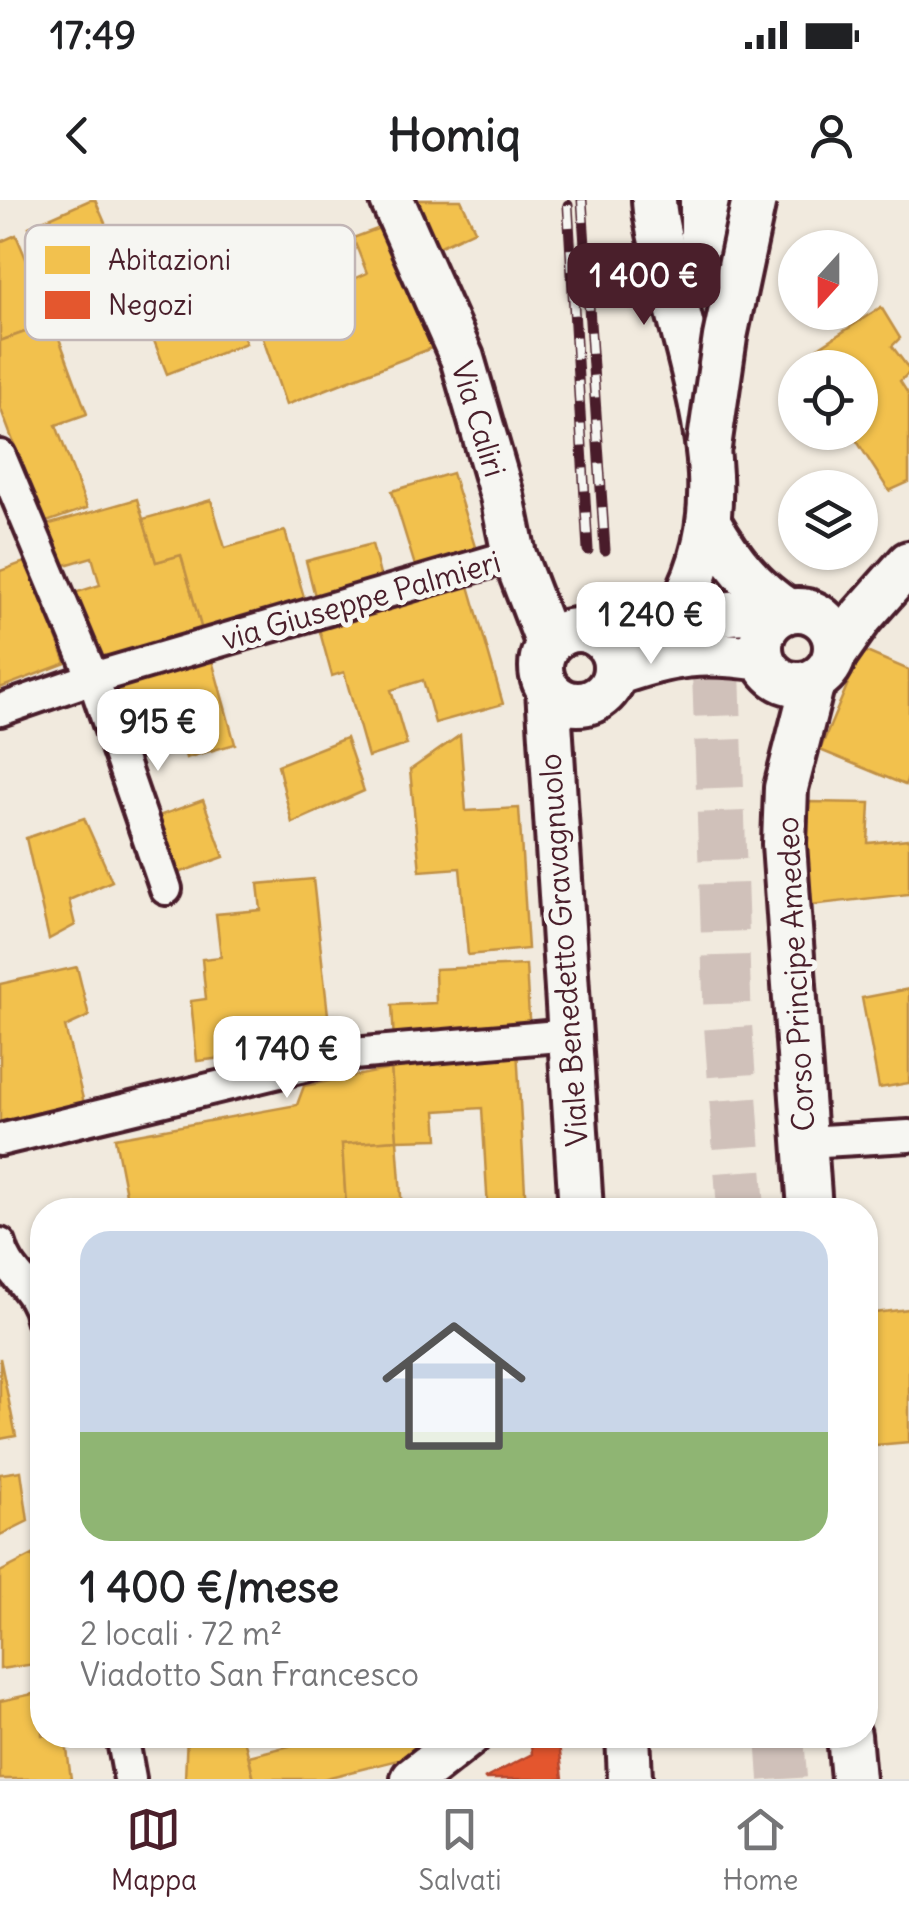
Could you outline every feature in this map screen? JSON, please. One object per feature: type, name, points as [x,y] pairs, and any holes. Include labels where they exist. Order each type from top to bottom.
[{"type":"main road","name":"Via Caliri","points":[[392,200],[462,358],[502,496],[514,555],[548,644],[540,667],[548,690]]},
{"type":"main road","points":[[654,200],[709,446]]},
{"type":"main road","points":[[674,617],[703,558],[710,524],[709,446],[725,337],[754,200]]},
{"type":"main road","points":[[710,524],[730,558],[751,582],[832,629],[824,668],[800,685],[778,678],[762,659],[762,635],[777,616],[801,612]]},
{"type":"main road","name":"Corso Principe Amedeo","points":[[801,612],[901,570]]},
{"type":"main road","name":"Corso Principe Amedeo","points":[[809,1198],[784,816],[786,788],[824,668],[901,570]]},
{"type":"main road","points":[[548,644],[568,631],[592,632],[674,617],[730,611],[801,612]]},
{"type":"main road","points":[[548,690],[568,704],[593,702],[611,686],[615,674],[611,649],[592,632]]},
{"type":"main road","points":[[615,674],[685,653],[762,659]]},
{"type":"main road","name":"Viale Benedetto Gravagnuolo","points":[[548,690],[580,1198]]},
{"type":"main road","points":[[412,1779],[452,1748]]},
{"type":"main road","points":[[629,1748],[630,1779]]},
{"type":"main road","points":[[851,1748],[853,1779]]},
{"type":"street","points":[[0,456],[93,678],[166,889]]},
{"type":"street","name":"via Giuseppe Palmieri","points":[[93,678],[514,555]]},
{"type":"street","points":[[0,710],[93,678]]},
{"type":"street","points":[[0,1140],[353,1054],[568,1035]]},
{"type":"street","points":[[805,1142],[909,1136]]},
{"type":"street","points":[[0,1244],[4,1259],[30,1290]]},
{"type":"street","points":[[124,1748],[130,1779]]},
{"type":"building: Abitazioni","points":[[95,200],[106,225],[34,225]]},
{"type":"building: Abitazioni","points":[[406,200],[461,200],[475,230],[430,251]]},
{"type":"building: Abitazioni","points":[[393,223],[437,346],[286,405],[263,340],[355,340],[355,278],[367,273],[355,237]]},
{"type":"building: Abitazioni","points":[[16,235],[25,256],[25,332],[0,341],[0,242]]},
{"type":"building: Abitazioni","points":[[881,307],[900,338],[892,346],[909,369],[900,381],[909,395],[909,482],[889,491],[863,450],[878,450],[878,350],[815,350],[846,330],[878,330]]},
{"type":"building: Abitazioni","points":[[25,332],[25,340],[60,340],[87,414],[56,425],[87,508],[44,523],[0,407],[0,341]]},
{"type":"building: Abitazioni","points":[[154,340],[245,340],[246,343],[167,374]]},
{"type":"building: Abitazioni","points":[[452,473],[476,550],[416,569],[392,491]]},
{"type":"building: Abitazioni","points":[[137,499],[156,562],[181,555],[202,630],[88,665],[68,595],[100,585],[92,557],[55,568],[43,526]]},
{"type":"building: Abitazioni","points":[[211,500],[225,548],[285,531],[305,601],[202,630],[181,555],[156,562],[143,519]]},
{"type":"building: Abitazioni","points":[[372,544],[382,583],[316,600],[306,561]]},
{"type":"building: Abitazioni","points":[[27,561],[66,663],[0,688],[0,571]]},
{"type":"building: Abitazioni","points":[[467,579],[503,704],[435,723],[423,680],[391,690],[407,745],[368,757],[344,672],[332,676],[317,621]]},
{"type":"building: Abitazioni","points":[[862,650],[909,670],[909,775],[905,785],[820,750]]},
{"type":"building: Abitazioni","points":[[210,653],[235,744],[186,758],[169,695],[147,701],[151,715],[121,723],[110,681]]},
{"type":"building: Abitazioni","points":[[460,735],[466,811],[519,808],[528,949],[468,955],[460,868],[420,871],[410,770]]},
{"type":"building: Abitazioni","points":[[346,738],[364,791],[292,823],[278,765]]},
{"type":"building: Abitazioni","points":[[203,800],[224,857],[173,875],[153,818]]},
{"type":"building: Abitazioni","points":[[806,802],[870,803],[868,843],[909,839],[909,894],[811,905],[801,850]]},
{"type":"building: Abitazioni","points":[[84,818],[112,881],[69,900],[75,925],[49,939],[26,838]]},
{"type":"building: Abitazioni","points":[[313,879],[330,1033],[255,1041],[256,1054],[197,1061],[191,1001],[206,999],[202,959],[221,957],[216,914],[261,910],[258,884]]},
{"type":"building: Abitazioni","points":[[526,965],[530,1035],[394,1042],[392,1005],[436,1003],[435,969]]},
{"type":"building: Abitazioni","points":[[77,967],[89,1016],[65,1027],[84,1103],[0,1122],[0,984]]},
{"type":"building: Abitazioni","points":[[909,989],[909,1083],[879,1088],[862,998]]},
{"type":"building: Abitazioni","points":[[517,1048],[525,1198],[487,1198],[482,1108],[436,1111],[438,1139],[397,1140],[390,1056]]},
{"type":"building: Abitazioni","points":[[391,1069],[397,1140],[342,1144],[346,1198],[127,1198],[115,1138],[297,1105],[304,1086]]},
{"type":"building: Abitazioni","points":[[397,1140],[401,1198],[346,1198],[342,1144]]},
{"type":"building: Abitazioni","points":[[909,1309],[909,1442],[878,1445],[878,1313]]},
{"type":"building: Abitazioni","points":[[0,1358],[16,1436],[0,1439]]},
{"type":"building: Abitazioni","points":[[21,1471],[28,1521],[0,1535],[0,1474]]},
{"type":"building: Abitazioni","points":[[30,1557],[30,1665],[0,1669],[0,1572]]},
{"type":"building: Abitazioni","points":[[30,1695],[30,1748],[67,1748],[71,1779],[0,1779],[0,1701]]},
{"type":"building: Abitazioni","points":[[186,1748],[246,1748],[254,1779],[185,1779]]},
{"type":"building: Abitazioni","points":[[281,1748],[429,1748],[430,1752],[322,1779],[254,1779],[249,1756]]},
{"type":"building: Negozi","points":[[531,1748],[559,1748],[563,1779],[484,1779],[532,1754]]},
{"type":"tunnel","points":[[705,235],[708,382]]},
{"type":"tunnel","points":[[711,524],[728,1025],[740,1198]]},
{"type":"tunnel","points":[[781,1748],[783,1779]]},
{"type":"railway","points":[[582,200],[605,550]]},
{"type":"railway","points":[[568,205],[588,550]]}]
